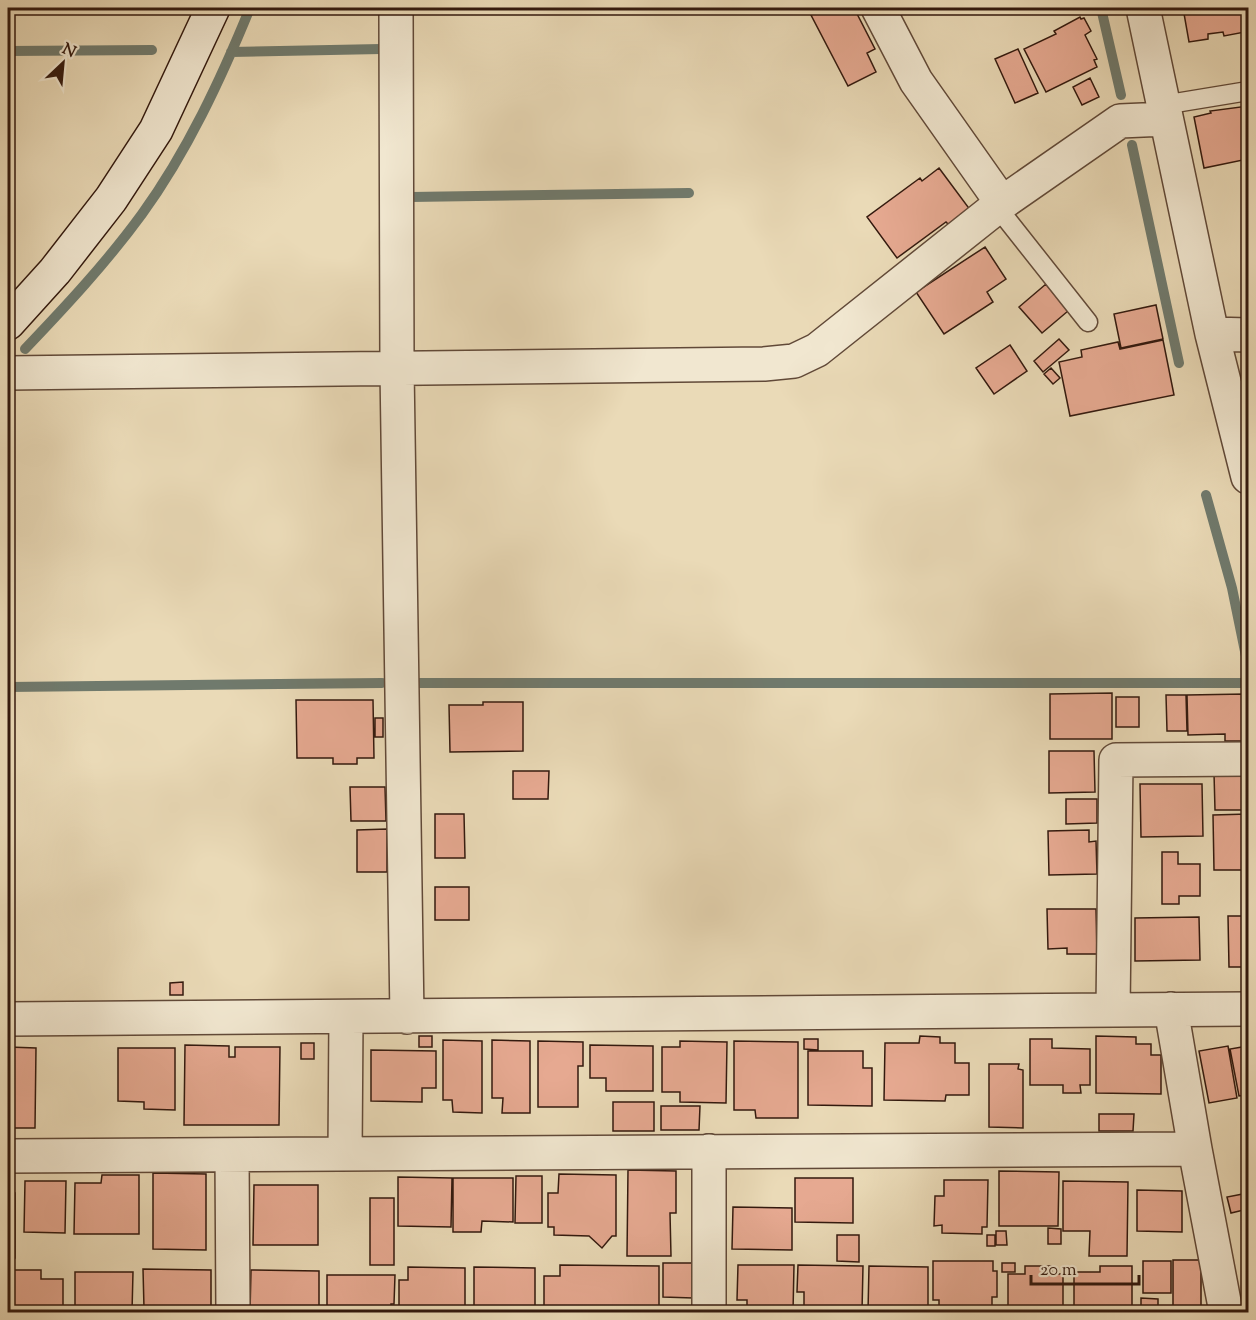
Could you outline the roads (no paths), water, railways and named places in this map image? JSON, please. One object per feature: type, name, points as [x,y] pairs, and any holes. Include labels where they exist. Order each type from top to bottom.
[{"type":"street","points":[[8,323],[55,271],[104,208],[156,130],[213,8]]},
{"type":"street","points":[[396,8],[397,369],[407,1017]]},
{"type":"street","points":[[878,8],[916,81],[1000,205]]},
{"type":"street","points":[[1143,8],[1212,334],[1248,477]]},
{"type":"street","points":[[8,373],[794,362],[817,350],[1000,205],[1120,121],[1165,112]]},
{"type":"street","points":[[1212,334],[1248,335]]},
{"type":"street","points":[[1113,1010],[1116,760],[1248,759]]},
{"type":"street","points":[[1171,1009],[1226,1312]]},
{"type":"street","points":[[8,1019],[1248,1009]]},
{"type":"street","points":[[345,1154],[346,1018]]},
{"type":"street","points":[[8,1156],[1195,1149]]},
{"type":"street","points":[[709,1151],[709,1312]]},
{"type":"street","points":[[232,1155],[233,1312]]},
{"type":"lane","points":[[1165,112],[1248,92]]},
{"type":"lane","points":[[1000,205],[1088,322]]},
{"type":"waterway","points":[[25,349],[71,300],[129,232],[174,166],[202,114],[250,8]]},
{"type":"waterway","points":[[1101,8],[1121,95]]},
{"type":"waterway","points":[[231,52],[381,49]]},
{"type":"waterway","points":[[8,51],[152,50]]},
{"type":"waterway","points":[[1132,145],[1179,363]]},
{"type":"waterway","points":[[411,197],[689,193]]},
{"type":"waterway","points":[[1206,495],[1232,588],[1248,666]]},
{"type":"waterway","points":[[8,687],[382,683]]},
{"type":"waterway","points":[[418,683],[1248,683]]}]
